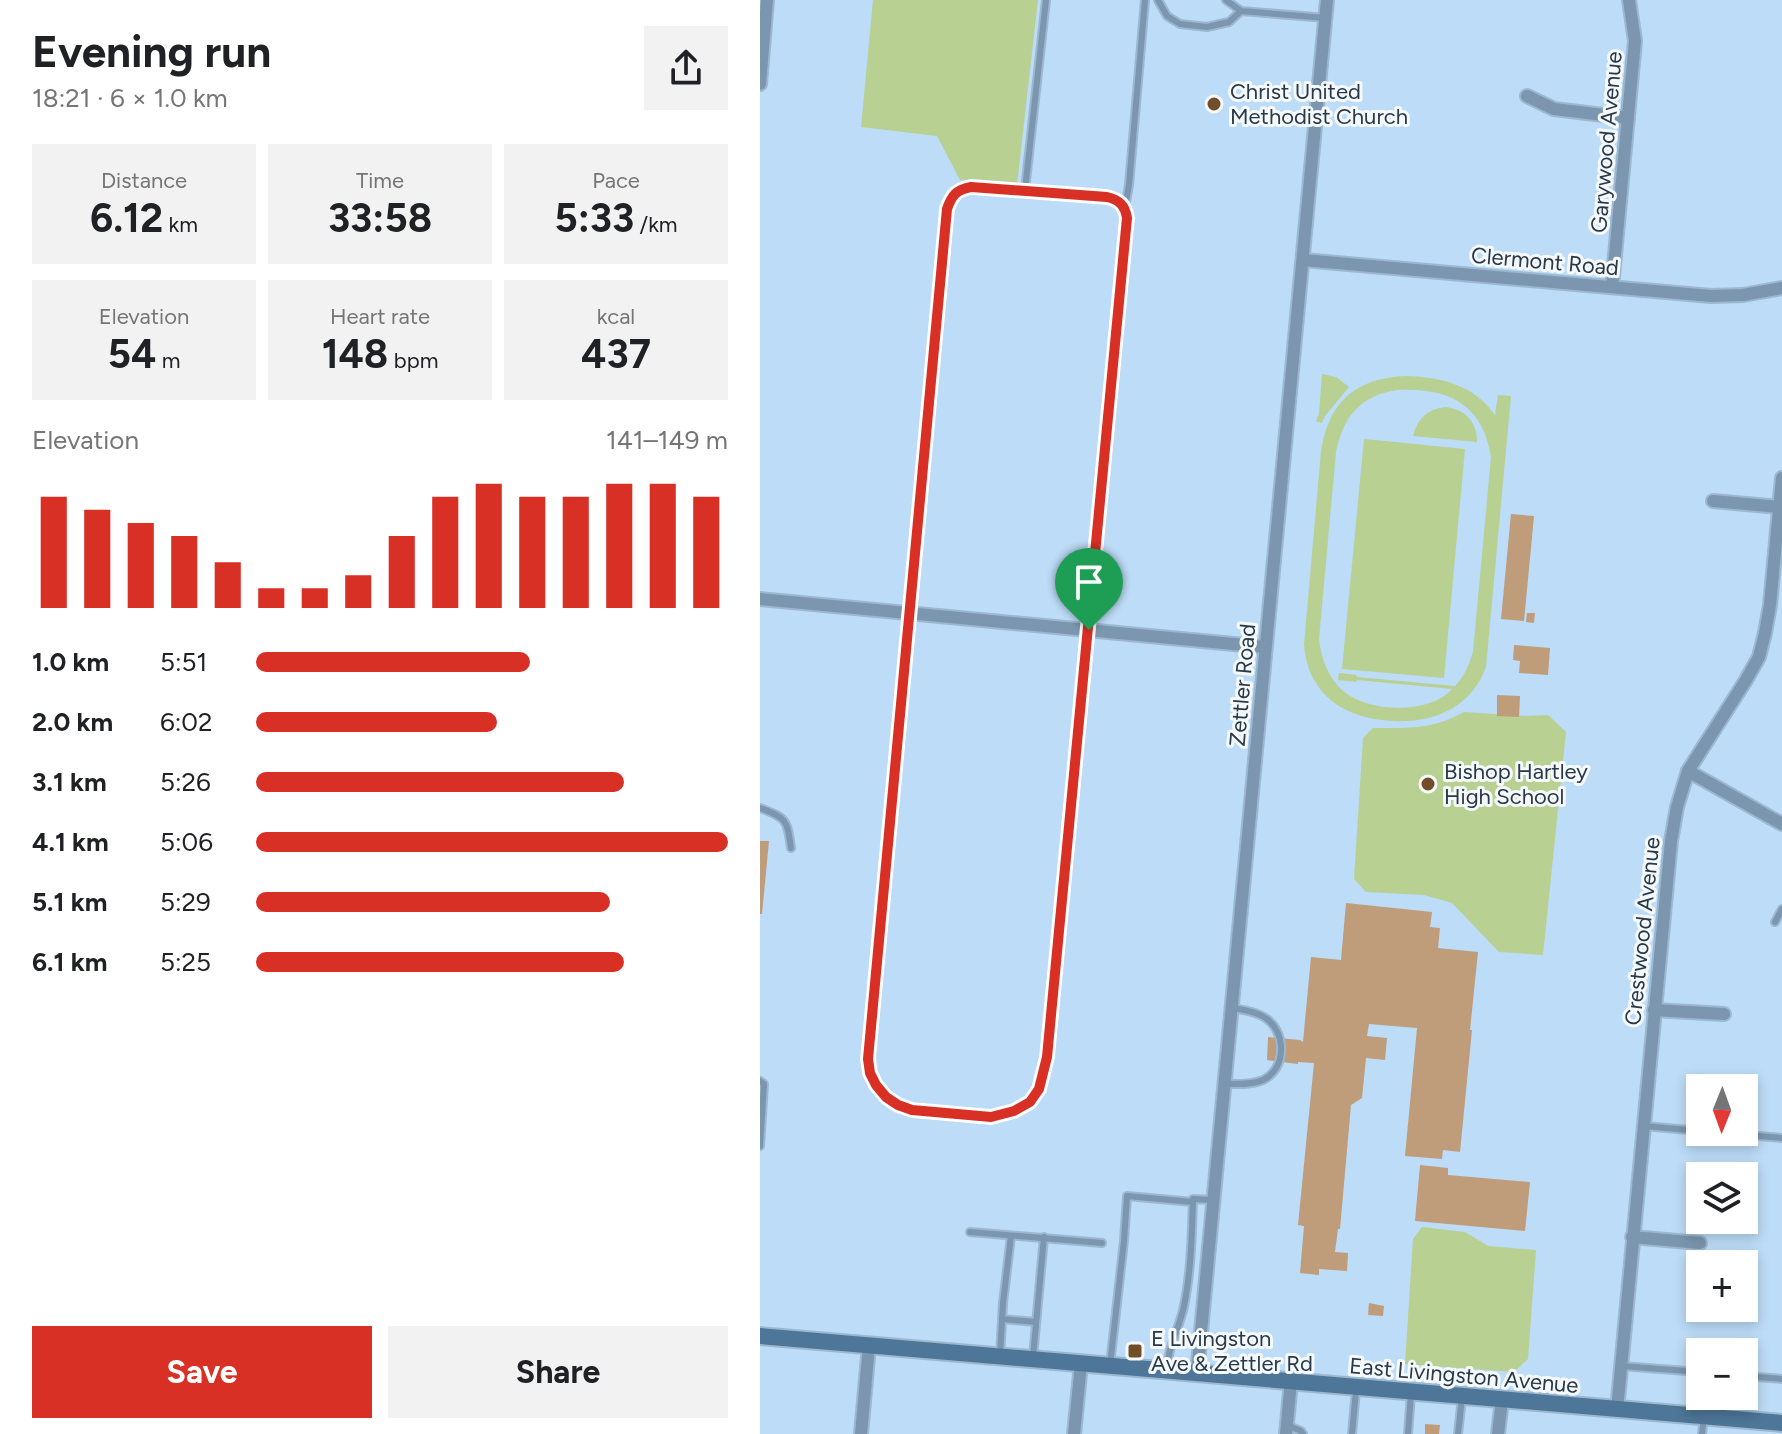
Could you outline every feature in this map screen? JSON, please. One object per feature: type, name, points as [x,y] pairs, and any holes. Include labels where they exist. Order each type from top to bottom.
[{"type":"main road","name":"East Livingston Avenue","points":[[760,1336],[1617,1410],[1703,1426],[1782,1423]]},
{"type":"street","points":[[760,84],[767,0]]},
{"type":"street","name":"Zettler Road","points":[[1197,1374],[1327,0]]},
{"type":"street","name":"Garywood Avenue","points":[[1612,287],[1635,41],[1629,0]]},
{"type":"street","points":[[1527,96],[1554,109],[1628,118]]},
{"type":"street","points":[[971,187],[1025,190],[1107,197],[1125,207],[1127,218],[1044,1073],[1039,1089],[1030,1102],[1014,1111],[991,1117],[912,1110],[898,1105],[876,1085],[868,1059],[947,209],[955,193],[971,187]]},
{"type":"street","name":"Clermont Road","points":[[1303,260],[1727,296],[1782,288]]},
{"type":"street","name":"Crestwood Avenue","points":[[1617,1410],[1654,1010],[1677,807],[1688,771],[1759,657],[1770,605],[1782,478]]},
{"type":"street","points":[[1713,501],[1779,507]]},
{"type":"street","points":[[760,599],[1265,647]]},
{"type":"street","points":[[1688,771],[1782,824]]},
{"type":"street","points":[[1654,1010],[1724,1014]]},
{"type":"street","points":[[1632,1237],[1700,1243]]},
{"type":"street","points":[[861,1434],[869,1346]]},
{"type":"street","points":[[1074,1434],[1081,1364]]},
{"type":"street","points":[[1287,1429],[1291,1381]]},
{"type":"street","points":[[1498,1434],[1502,1400]]},
{"type":"lane","points":[[1025,190],[1046,0]]},
{"type":"lane","points":[[1125,207],[1145,0]]},
{"type":"lane","points":[[1158,0],[1167,16],[1180,24],[1207,27],[1229,22],[1241,11]]},
{"type":"lane","points":[[1226,0],[1241,11],[1326,18]]},
{"type":"lane","points":[[760,808],[779,816],[788,827],[791,848]]},
{"type":"lane","points":[[1775,922],[1782,909]]},
{"type":"lane","points":[[1224,1084],[1261,1081],[1278,1066],[1281,1055],[1281,1038],[1273,1023],[1254,1012],[1231,1008]]},
{"type":"lane","points":[[760,1081],[764,1084],[760,1146]]},
{"type":"lane","points":[[1644,1126],[1686,1130]]},
{"type":"lane","points":[[1758,1136],[1782,1138]]},
{"type":"lane","points":[[1109,1366],[1127,1196],[1193,1202]]},
{"type":"lane","points":[[1166,1371],[1187,1288],[1193,1199],[1213,1200]]},
{"type":"lane","points":[[970,1232],[1102,1243]]},
{"type":"lane","points":[[1000,1357],[1011,1236]]},
{"type":"lane","points":[[1033,1359],[1044,1237]]},
{"type":"lane","points":[[1002,1319],[1036,1322]]},
{"type":"lane","points":[[1621,1366],[1686,1371]]},
{"type":"lane","points":[[1758,1377],[1782,1379]]},
{"type":"lane","points":[[1352,1434],[1357,1387]]},
{"type":"lane","points":[[1408,1434],[1411,1392]]},
{"type":"lane","points":[[1458,1434],[1462,1397]]},
{"type":"lane","points":[[1287,1429],[1303,1434]]},
{"type":"green space","points":[[873,0],[1038,0],[1017,185],[960,180],[937,136],[861,127]]},
{"type":"green space","points":[[1322,374],[1336,377],[1349,387],[1322,423],[1316,421]]},
{"type":"green space","points":[[1419,377],[1456,385],[1477,396],[1495,415],[1498,395],[1511,396],[1486,667],[1471,693],[1461,703],[1436,716],[1408,721],[1359,715],[1332,701],[1313,678],[1304,645],[1325,434],[1338,406],[1348,396],[1359,387],[1388,378]],"holes":[[[1432,392],[1460,402],[1480,424],[1491,457],[1473,652],[1455,686],[1339,673],[1338,680],[1452,689],[1442,697],[1414,707],[1382,707],[1353,698],[1342,690],[1329,673],[1320,646],[1336,452],[1343,428],[1364,403],[1384,393]]]},
{"type":"green space","points":[[1446,407],[1469,418],[1477,442],[1413,436],[1424,416]]},
{"type":"green space","points":[[1364,439],[1465,449],[1444,678],[1342,669]]},
{"type":"green space","points":[[1464,712],[1548,715],[1566,732],[1543,955],[1499,952],[1452,903],[1424,895],[1366,892],[1354,879],[1363,738],[1373,728],[1430,725]]},
{"type":"green space","points":[[1422,1227],[1465,1232],[1488,1246],[1536,1250],[1528,1359],[1514,1372],[1405,1364],[1413,1239]]},
{"type":"building","points":[[1511,514],[1534,516],[1524,621],[1501,619]]},
{"type":"building","points":[[1527,613],[1535,613],[1534,623],[1526,622]]},
{"type":"building","points":[[1514,645],[1550,648],[1548,675],[1519,673],[1520,661],[1513,660]]},
{"type":"building","points":[[1497,695],[1520,696],[1519,717],[1497,716]]},
{"type":"building","points":[[760,841],[769,841],[762,914],[760,914]]},
{"type":"building","points":[[1346,903],[1432,912],[1430,927],[1440,928],[1438,948],[1478,952],[1460,1152],[1443,1150],[1442,1159],[1405,1156],[1417,1028],[1369,1024],[1367,1036],[1387,1038],[1385,1060],[1366,1058],[1362,1098],[1351,1105],[1340,1229],[1335,1252],[1348,1253],[1347,1271],[1319,1269],[1319,1275],[1300,1273],[1304,1226],[1298,1225],[1314,1063],[1267,1060],[1268,1037],[1303,1042],[1311,957],[1341,960]]},
{"type":"building","points":[[1420,1165],[1448,1168],[1448,1175],[1530,1182],[1525,1231],[1415,1221]]},
{"type":"building","points":[[1369,1303],[1384,1306],[1383,1316],[1368,1315]]},
{"type":"building","points":[[1425,1424],[1440,1425],[1439,1434],[1425,1434]]},
{"type":"place","name":"Christ United Methodist Church","points":[[1214,104]]},
{"type":"place","name":"Bishop Hartley High School","points":[[1428,784]]},
{"type":"place","name":"E Livingston Ave & Zettler Rd","points":[[1135,1351]]},
{"type":"route","points":[[971,187],[1107,197],[1125,207],[1127,218],[1089,630],[1047,1057],[1039,1089],[1030,1102],[1000,1116],[912,1110],[898,1105],[886,1097],[870,1073],[869,1044],[947,209],[951,197],[959,190],[971,187]]}]
